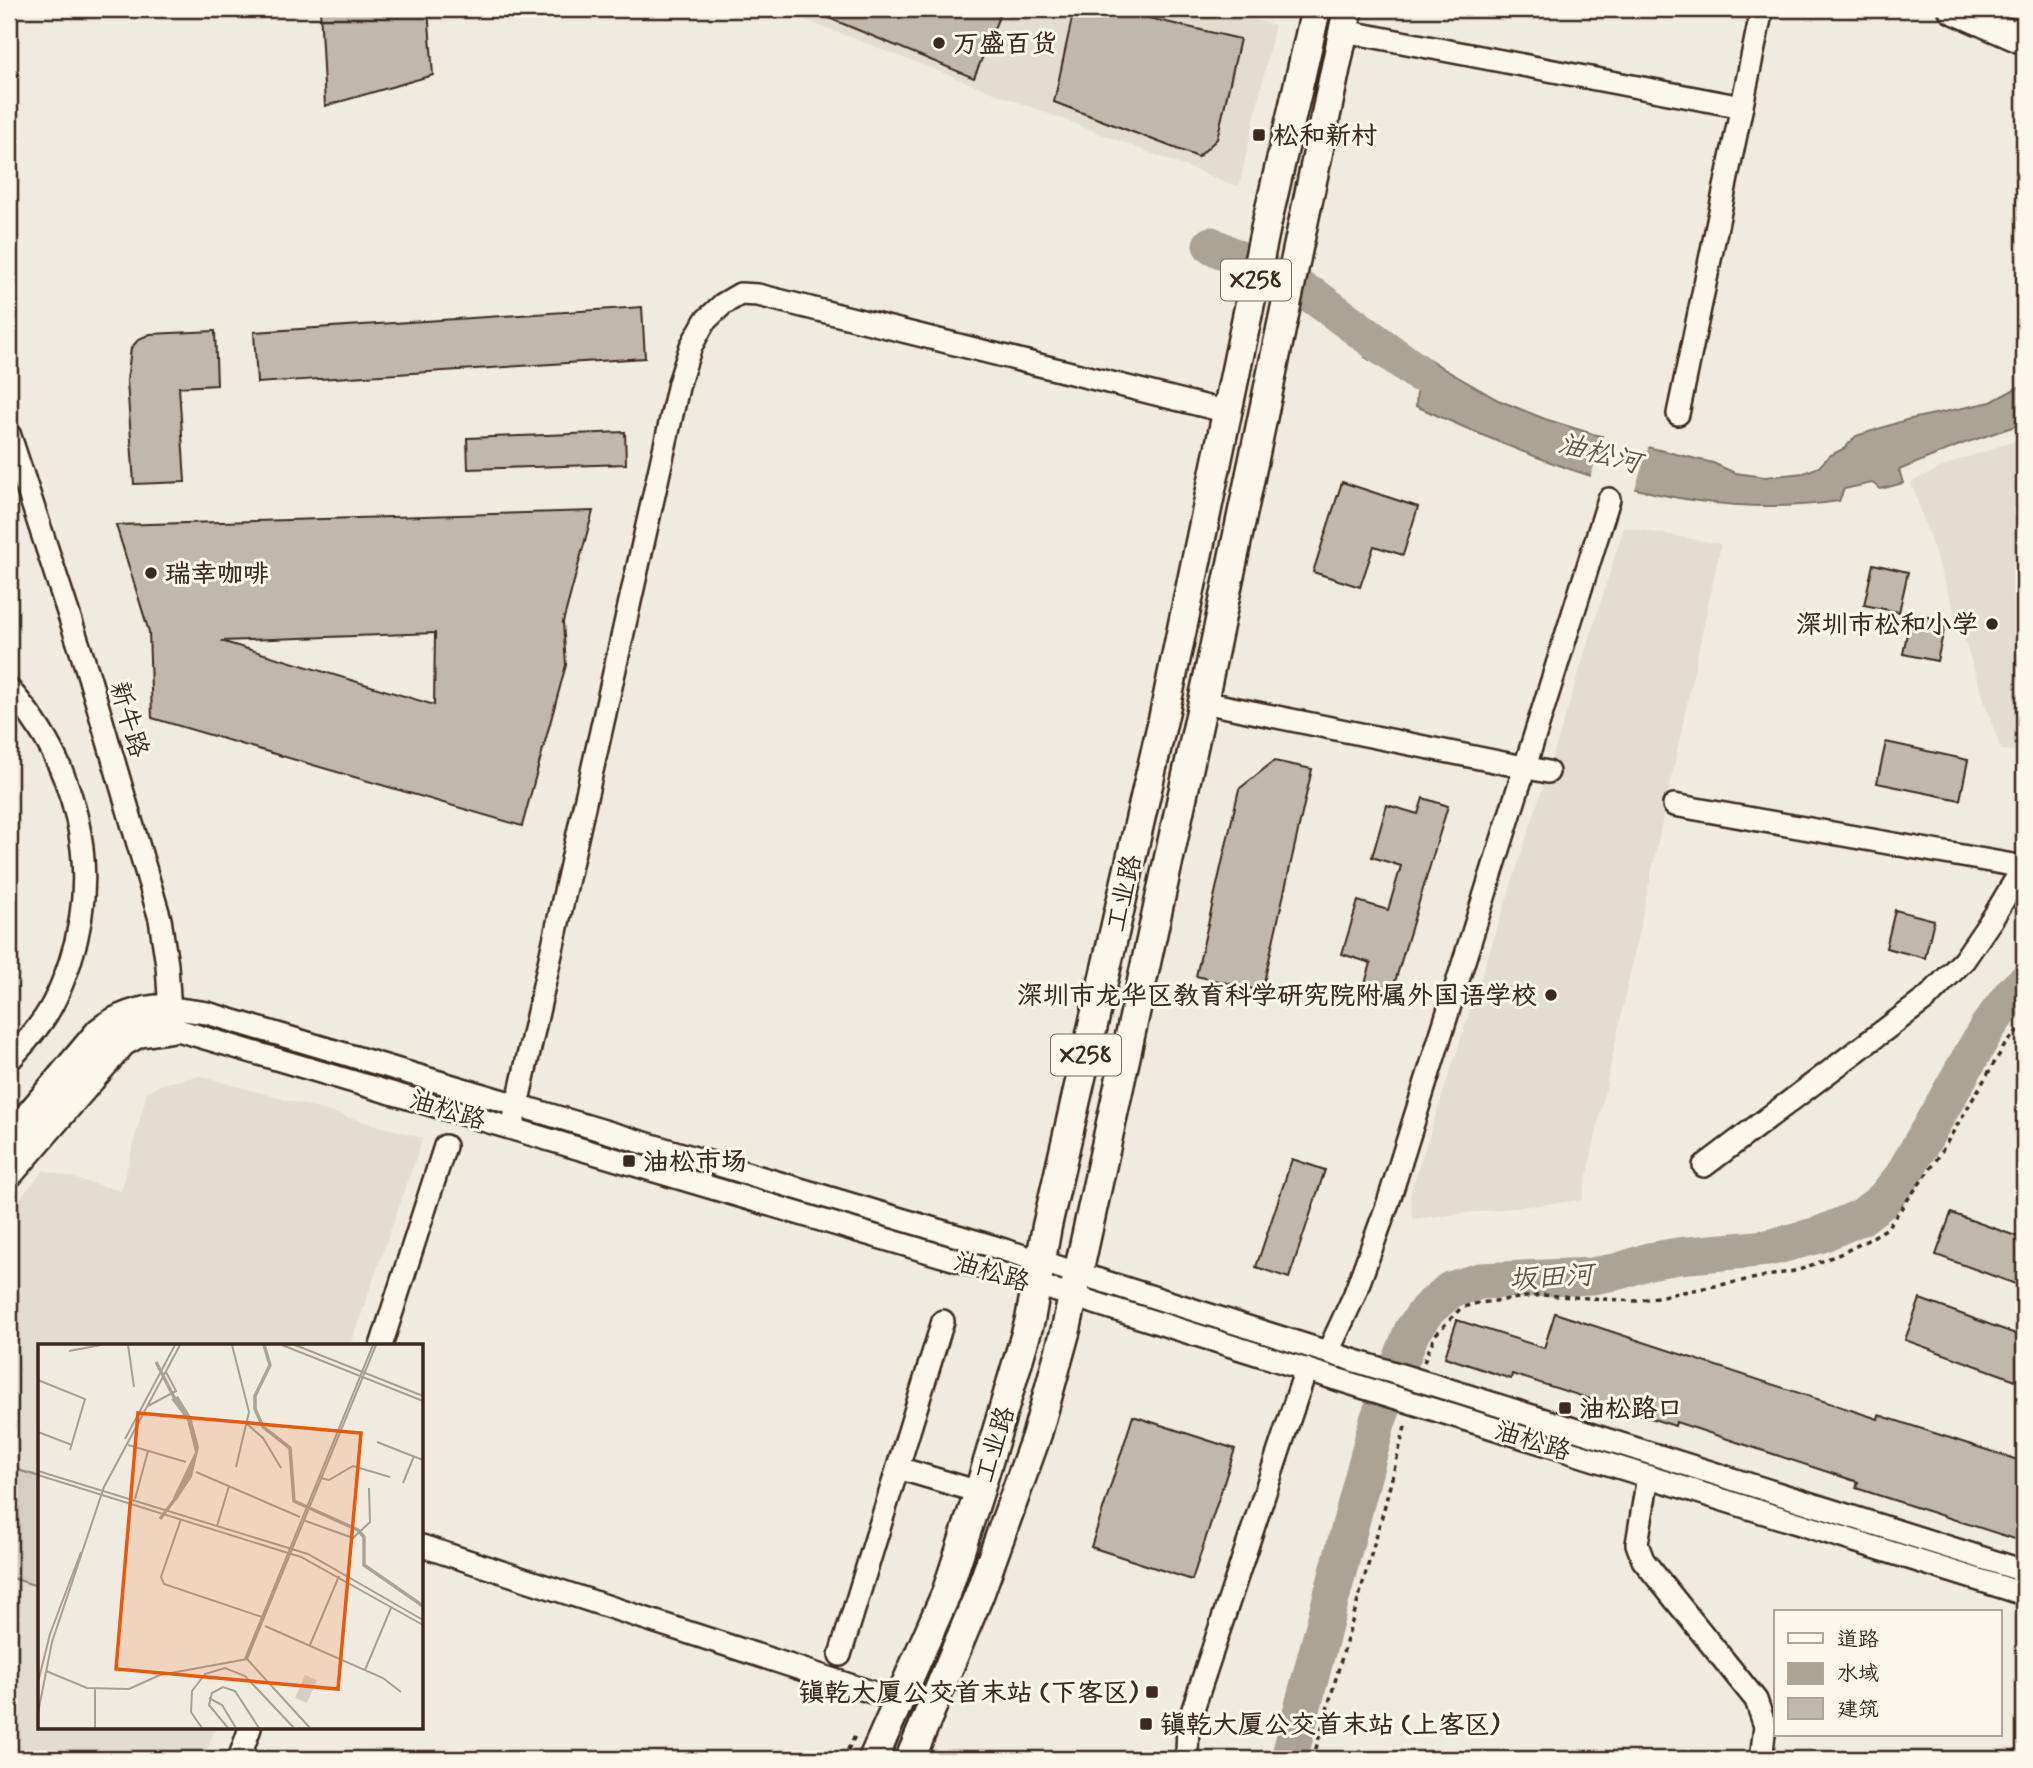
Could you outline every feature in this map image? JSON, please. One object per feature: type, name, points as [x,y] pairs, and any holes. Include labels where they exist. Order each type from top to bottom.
[{"type":"main road","name":"工业路","points":[[873,1759],[946,1594],[1030,1320],[1038,1273],[1161,728],[1266,226],[1316,9]]},
{"type":"main road","points":[[1953,9],[2024,40]]},
{"type":"main road","name":"工业路","points":[[910,1759],[979,1595],[1037,1434],[1075,1285],[1203,702],[1346,20]]},
{"type":"main road","name":"油松路","points":[[9,1140],[100,1032],[111,1023],[142,1012],[171,1018]]},
{"type":"main road","name":"油松路","points":[[9,1173],[122,1042],[171,1018]]},
{"type":"street","points":[[1678,414],[1762,9]]},
{"type":"street","points":[[1346,20],[1742,107]]},
{"type":"street","points":[[512,1128],[679,383],[691,346],[705,321],[723,304],[740,294],[758,295],[1228,412]]},
{"type":"street","name":"新牛路","points":[[9,433],[88,673],[160,919],[171,1018]]},
{"type":"street","points":[[1328,1352],[1353,1296],[1388,1203],[1609,499]]},
{"type":"street","points":[[9,690],[41,730],[67,780],[75,807],[84,863],[81,919],[66,974],[41,1024],[9,1060]]},
{"type":"street","points":[[1203,702],[1548,772]]},
{"type":"street","points":[[1674,805],[2024,867],[1964,960],[1927,998],[1704,1166]]},
{"type":"street","name":"油松路","points":[[171,1018],[207,1013],[516,1105],[1075,1285],[1336,1379],[2024,1594]]},
{"type":"street","name":"油松路","points":[[171,1018],[512,1128],[1038,1273]]},
{"type":"street","points":[[383,1344],[445,1146]]},
{"type":"street","name":"油松路","points":[[1075,1285],[1328,1352],[2024,1572]]},
{"type":"street","points":[[840,1655],[943,1321]]},
{"type":"street","points":[[1188,1759],[1188,1724],[1306,1369]]},
{"type":"street","points":[[898,1468],[979,1492]]},
{"type":"street","points":[[1648,1476],[1638,1550],[1643,1560],[1756,1700],[1765,1726],[1761,1759]]},
{"type":"street","points":[[424,1547],[899,1701]]},
{"type":"street","points":[[239,1759],[249,1730]]},
{"type":"path","points":[[1422,1368],[1435,1335],[1460,1309],[1472,1304],[1542,1295],[1636,1301],[1799,1270],[1866,1241],[1886,1229],[1934,1164],[2005,1045],[2024,1023]]},
{"type":"path","points":[[1313,1759],[1409,1415]]},
{"type":"shaded area","points":[[777,9],[1206,9],[1275,25],[1239,187]]},
{"type":"shaded area","name":"深圳市松和小学","points":[[2024,438],[2024,752],[2001,750],[1911,482],[1956,461]]},
{"type":"shaded area","name":"深圳市龙华区教育科学研究院附属外国语学校","points":[[1624,527],[1721,544],[1582,1200],[1413,1219],[1410,1194],[1548,772]]},
{"type":"shaded area","points":[[200,1076],[423,1138],[351,1344],[38,1344],[38,1730],[214,1730],[204,1759],[9,1759],[9,1211],[44,1170],[121,1191],[147,1092],[161,1084]]},
{"type":"shaded area","points":[[9,1467],[38,1476],[38,1586],[9,1577]]},
{"type":"water","points":[[1389,332],[1444,369],[1498,400],[1593,434],[1713,463],[1735,473],[1765,477],[1804,473],[1819,467],[1829,456],[1845,448],[1856,436],[1906,420],[1991,402],[2024,384],[2024,423],[1962,444],[1899,470],[1903,483],[1881,489],[1872,483],[1844,489],[1839,501],[1782,506],[1727,504],[1674,497],[1569,469],[1416,406],[1417,390],[1365,357]]},
{"type":"pier","points":[[1604,433],[1649,445],[1634,492],[1590,479]]},
{"type":"building","points":[[320,9],[428,9],[433,75],[325,106]]},
{"type":"building","name":"万盛百货","points":[[807,9],[1002,9],[974,78]]},
{"type":"building","points":[[1074,9],[1110,9],[1240,39],[1217,139],[1198,157],[1054,102]]},
{"type":"building","points":[[642,307],[645,358],[257,383],[254,332]]},
{"type":"building","points":[[215,331],[217,385],[179,387],[185,482],[134,484],[127,381],[131,348],[139,339],[150,334]]},
{"type":"building","points":[[625,432],[626,464],[468,469],[467,438]]},
{"type":"building","points":[[1342,482],[1418,507],[1403,555],[1374,546],[1360,587],[1313,572]]},
{"type":"building","points":[[593,511],[563,622],[566,665],[522,826],[152,718],[149,632],[116,525]],"holes":[[[435,633],[434,705],[221,641]]]},
{"type":"building","points":[[1873,564],[1908,572],[1899,612],[1864,605]]},
{"type":"building","points":[[1911,613],[1946,621],[1937,661],[1903,654]]},
{"type":"building","points":[[1886,742],[1968,760],[1960,800],[1877,783]]},
{"type":"building","points":[[1274,761],[1312,769],[1262,991],[1196,976],[1239,789]]},
{"type":"building","points":[[1423,798],[1448,806],[1391,995],[1364,987],[1371,963],[1342,954],[1358,901],[1388,910],[1401,866],[1372,857],[1387,805],[1418,814]]},
{"type":"building","points":[[1895,910],[1934,920],[1925,958],[1886,948]]},
{"type":"building","points":[[1292,1159],[1325,1170],[1289,1278],[1256,1267]]},
{"type":"building","points":[[1951,1213],[2024,1239],[2024,1287],[1936,1255]]},
{"type":"building","points":[[1920,1299],[2024,1337],[2024,1383],[1905,1340]]},
{"type":"building","points":[[1555,1313],[1878,1419],[1879,1415],[2024,1462],[2024,1542],[1856,1488],[1858,1482],[1676,1422],[1675,1426],[1512,1374],[1511,1379],[1445,1357],[1457,1320],[1544,1348]]},
{"type":"building","points":[[1133,1416],[1235,1449],[1192,1580],[1091,1547]]},
{"type":"waterway","name":"油松河","points":[[1211,245],[1315,297],[1418,373]]},
{"type":"waterway","name":"坂田河","points":[[1289,1759],[1377,1423],[1412,1331],[1427,1310],[1450,1290],[1480,1281],[1592,1276],[1678,1256],[1768,1248],[1819,1235],[1861,1217],[1882,1201],[1902,1177],[1987,1028],[2012,994],[2024,983]]},
{"type":"place","name":"万盛百货","points":[[939,43]]},
{"type":"place","name":"松和新村","points":[[1259,135]]},
{"type":"place","name":"瑞幸咖啡","points":[[151,573]]},
{"type":"place","name":"深圳市松和小学","points":[[1992,624]]},
{"type":"place","name":"深圳市龙华区教育科学研究院附属外国语学校","points":[[1551,995]]},
{"type":"place","name":"油松市场","points":[[629,1161]]},
{"type":"place","name":"油松路口","points":[[1565,1408]]},
{"type":"place","name":"镇乾大厦公交首末站 (下客区)","points":[[1152,1692]]},
{"type":"place","name":"镇乾大厦公交首末站 (上客区)","points":[[1146,1724]]}]
